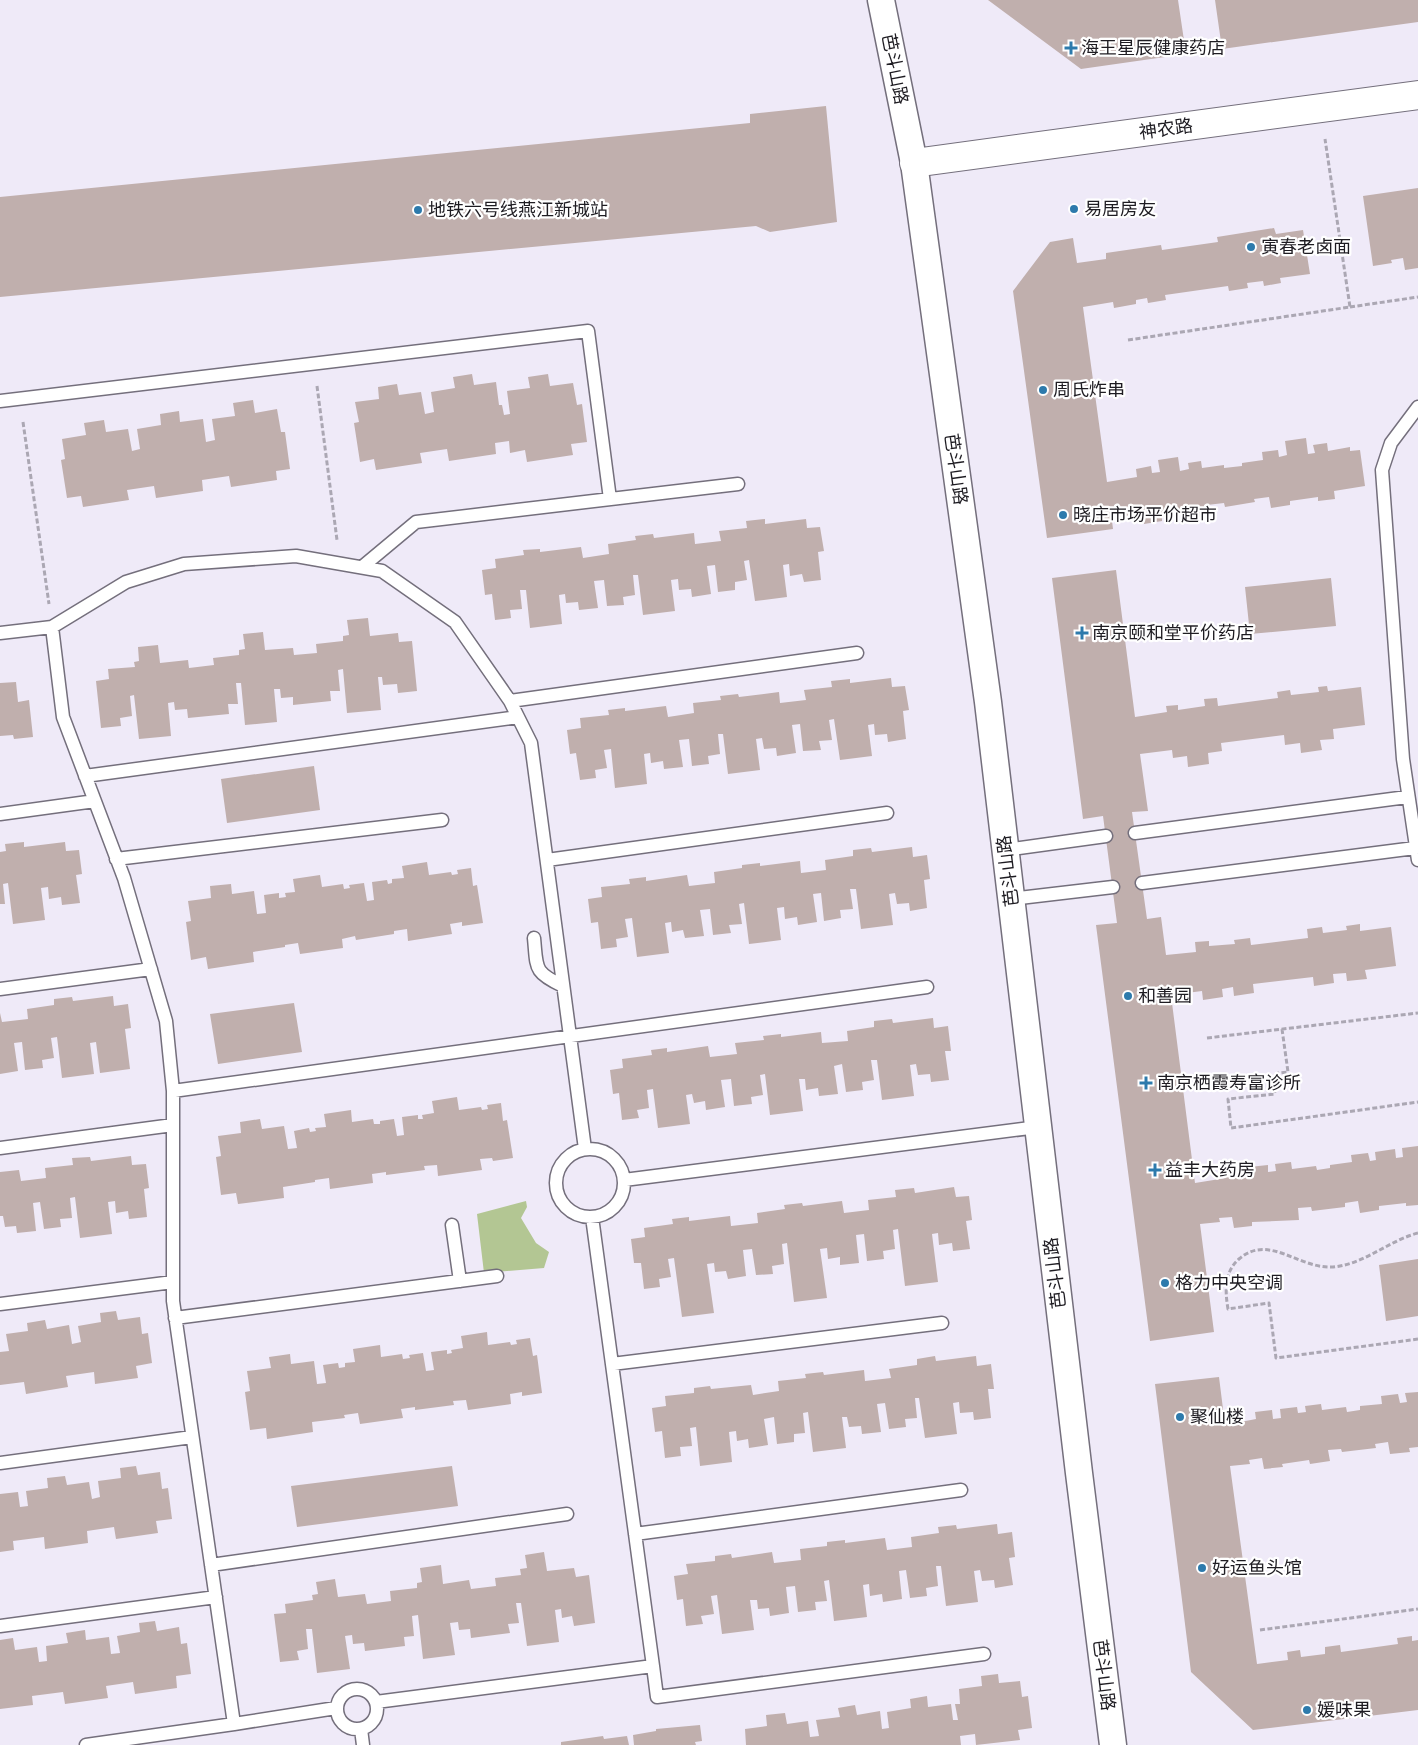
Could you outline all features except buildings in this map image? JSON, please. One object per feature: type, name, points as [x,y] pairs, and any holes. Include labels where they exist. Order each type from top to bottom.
[{"type":"street","name":"芭斗山路","points":[[881,0],[914,163],[988,702],[1113,1745]]},
{"type":"street","name":"神农路","points":[[914,163],[1418,95]]},
{"type":"lane","points":[[0,401],[588,331],[610,499]]},
{"type":"lane","points":[[1142,883],[1416,854],[1407,797],[1382,470],[1391,443],[1418,407]]},
{"type":"lane","points":[[362,567],[416,522],[738,484]]},
{"type":"lane","points":[[0,633],[52,626],[126,582],[184,564],[296,556],[382,571],[456,622],[510,701],[531,743],[585,1149]]},
{"type":"lane","points":[[52,626],[63,717],[116,859],[166,1021],[172,1091],[172,1282],[175,1318],[234,1724]]},
{"type":"lane","points":[[510,701],[857,653]]},
{"type":"lane","points":[[85,776],[518,717]]},
{"type":"lane","points":[[1135,832],[1407,797]]},
{"type":"lane","points":[[0,814],[95,801]]},
{"type":"lane","points":[[547,860],[888,813]]},
{"type":"lane","points":[[116,859],[442,820]]},
{"type":"lane","points":[[1005,850],[1106,836]]},
{"type":"lane","points":[[1011,899],[1113,887]]},
{"type":"lane","points":[[534,938],[537,967],[544,977],[563,986]]},
{"type":"lane","points":[[0,989],[151,969]]},
{"type":"lane","points":[[172,1091],[927,987]]},
{"type":"lane","points":[[0,1148],[173,1125]]},
{"type":"lane","points":[[624,1180],[1038,1127]]},
{"type":"lane","points":[[585,1149],[596,1149],[607,1153],[621,1169],[624,1180],[619,1201],[611,1210],[592,1217],[578,1215],[568,1209],[560,1200],[556,1187],[557,1174],[563,1162],[572,1153],[585,1149]]},
{"type":"lane","points":[[592,1217],[658,1697],[984,1654]]},
{"type":"lane","points":[[452,1225],[460,1281]]},
{"type":"lane","points":[[175,1318],[497,1276]]},
{"type":"lane","points":[[0,1304],[172,1282]]},
{"type":"lane","points":[[612,1364],[942,1323]]},
{"type":"lane","points":[[0,1463],[192,1437]]},
{"type":"lane","points":[[635,1534],[961,1490]]},
{"type":"lane","points":[[211,1565],[567,1514]]},
{"type":"lane","points":[[0,1626],[216,1597]]},
{"type":"lane","points":[[376,1702],[653,1666]]},
{"type":"lane","points":[[354,1689],[364,1690],[372,1695],[376,1702],[377,1711],[374,1719],[361,1729],[352,1728],[344,1724],[338,1717],[336,1708],[339,1699],[345,1692],[354,1689]]},
{"type":"lane","points":[[86,1745],[336,1708]]},
{"type":"lane","points":[[361,1729],[363,1745]]},
{"type":"path","points":[[1320,108],[1350,307]]},
{"type":"path","points":[[1128,340],[1418,297]]},
{"type":"path","points":[[314,364],[340,563]]},
{"type":"path","points":[[19,399],[52,626]]},
{"type":"path","points":[[1207,1038],[1418,1013]]},
{"type":"path","points":[[1282,1029],[1288,1072],[1278,1073],[1280,1082],[1273,1083],[1275,1094],[1228,1099],[1231,1128],[1418,1102]]},
{"type":"path","points":[[1418,1233],[1351,1264],[1331,1267],[1314,1265],[1264,1248],[1248,1251],[1231,1266],[1225,1288],[1228,1309],[1269,1303],[1276,1358],[1418,1339]]},
{"type":"path","points":[[1260,1630],[1418,1610]]},
{"type":"green space","points":[[526,1201],[527,1207],[521,1218],[536,1243],[549,1252],[544,1268],[484,1273],[477,1214]]},
{"type":"place","name":"海王星辰健康药店","points":[[1071,48]]},
{"type":"place","name":"易居房友","points":[[1074,209]]},
{"type":"place","name":"地铁六号线燕江新城站","points":[[418,210]]},
{"type":"place","name":"寅春老卤面","points":[[1251,247]]},
{"type":"place","name":"周氏炸串","points":[[1043,390]]},
{"type":"place","name":"晓庄市场平价超市","points":[[1063,515]]},
{"type":"place","name":"南京颐和堂平价药店","points":[[1082,633]]},
{"type":"place","name":"和善园","points":[[1128,996]]},
{"type":"place","name":"南京栖霞寿富诊所","points":[[1146,1083]]},
{"type":"place","name":"益丰大药房","points":[[1155,1170]]},
{"type":"place","name":"格力中央空调","points":[[1165,1283]]},
{"type":"place","name":"聚仙楼","points":[[1180,1417]]},
{"type":"place","name":"好运鱼头馆","points":[[1202,1568]]},
{"type":"place","name":"媛味果","points":[[1307,1710]]}]
